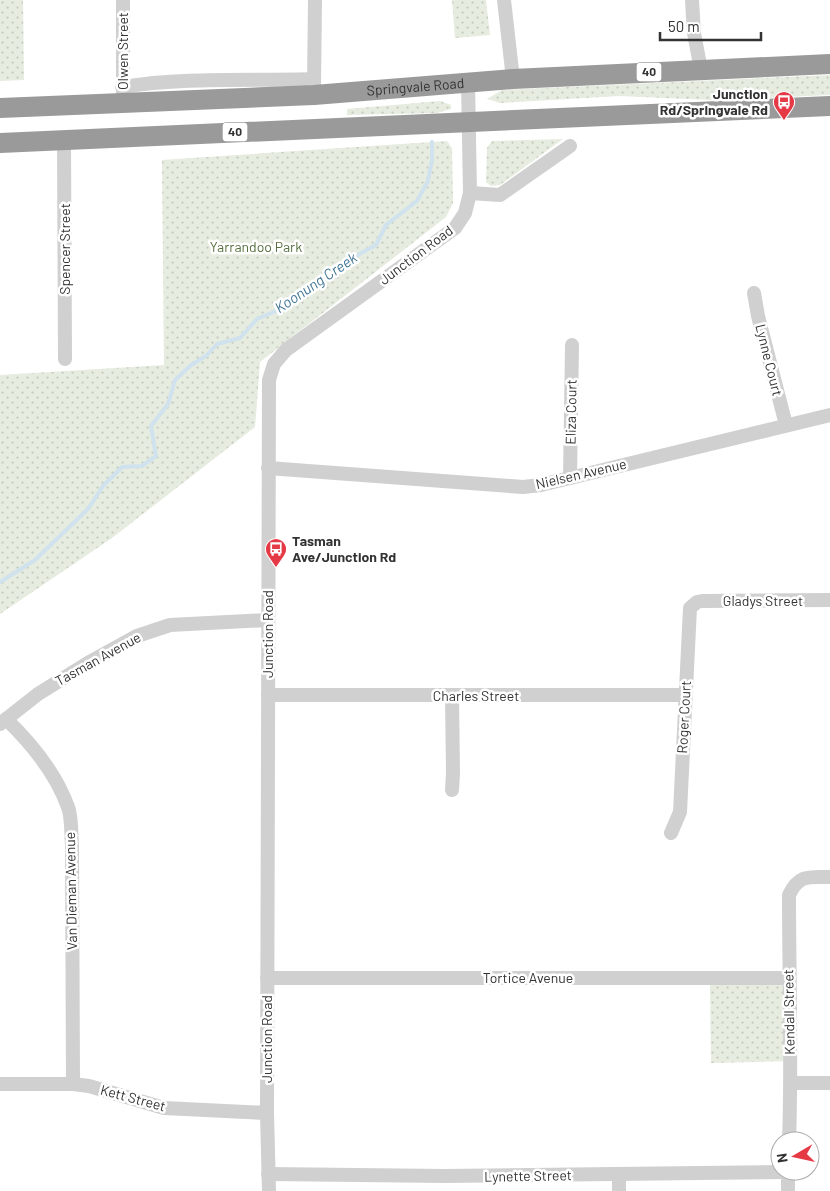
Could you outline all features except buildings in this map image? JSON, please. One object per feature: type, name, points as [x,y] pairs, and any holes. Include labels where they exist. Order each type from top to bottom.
[{"type":"highway","name":"Springvale Road","points":[[0,108],[123,95],[468,82],[830,64]]},
{"type":"highway","name":"40","points":[[0,143],[830,106]]},
{"type":"street","name":"Olwen Street","points":[[123,95],[124,0]]},
{"type":"street","points":[[314,87],[315,0]]},
{"type":"street","points":[[504,0],[514,79]]},
{"type":"street","points":[[692,0],[694,33],[701,70]]},
{"type":"street","name":"Junction Road","points":[[269,1191],[267,978],[269,380],[274,364],[286,350],[455,228],[465,213],[470,194],[468,82]]},
{"type":"street","name":"Spencer Street","points":[[64,140],[65,358]]},
{"type":"street","points":[[470,194],[500,195],[570,146]]},
{"type":"street","name":"Lynne Court","points":[[754,293],[758,316],[786,425]]},
{"type":"street","name":"Eliza Court","points":[[570,478],[572,345]]},
{"type":"street","name":"Nielsen Avenue","points":[[268,468],[522,487],[541,485],[830,415]]},
{"type":"street","name":"Gladys Street","points":[[696,602],[830,600]]},
{"type":"street","name":"Roger Court","points":[[671,833],[680,812],[690,608],[696,602]]},
{"type":"street","name":"Tasman Avenue","points":[[3,721],[38,694],[137,636],[170,625],[268,620]]},
{"type":"street","name":"Charles Street","points":[[268,695],[685,695]]},
{"type":"street","points":[[452,696],[452,790]]},
{"type":"street","name":"Van Dieman Avenue","points":[[3,721],[22,734],[54,778],[69,808],[72,845],[73,1084]]},
{"type":"street","name":"Kendall Street","points":[[789,1131],[791,1083],[788,978],[789,894],[794,884],[806,878],[830,877]]},
{"type":"street","name":"Tortice Avenue","points":[[267,978],[788,978]]},
{"type":"street","points":[[791,1083],[830,1082]]},
{"type":"street","name":"Kett Street","points":[[0,1084],[73,1084],[89,1086],[164,1108],[267,1113]]},
{"type":"street","name":"Lynette Street","points":[[268,1174],[445,1176],[770,1172]]},
{"type":"street","points":[[619,1175],[619,1191]]},
{"type":"street","points":[[445,1176],[446,1191]]},
{"type":"green space","points":[[0,0],[23,0],[24,80],[0,81]]},
{"type":"green space","points":[[452,0],[486,0],[490,35],[455,38]]},
{"type":"green space","points":[[830,75],[830,95],[712,100],[619,96],[500,103],[487,99],[502,90]]},
{"type":"green space","points":[[440,101],[451,105],[451,109],[437,113],[347,115],[347,109]]},
{"type":"green space","points":[[563,139],[500,185],[491,186],[486,182],[487,148],[492,141]]},
{"type":"green space","name":"Yarrandoo Park","points":[[447,141],[452,148],[453,203],[446,217],[260,362],[255,427],[112,538],[0,614],[0,375],[164,365],[162,160]]},
{"type":"green space","points":[[710,978],[789,978],[790,1061],[711,1063]]},
{"type":"waterway","name":"Koonung Creek","points":[[0,582],[35,560],[88,509],[103,486],[122,467],[142,466],[156,456],[151,426],[168,404],[175,380],[190,366],[207,355],[217,344],[240,338],[257,319],[283,308],[302,292],[321,283],[343,263],[376,245],[386,225],[417,201],[428,181],[432,160],[432,142]]},
{"type":"place","name":"Junction Rd/Springvale Rd","points":[[784,121]]},
{"type":"place","name":"Tasman Ave/Junction Rd","points":[[276,568]]}]
